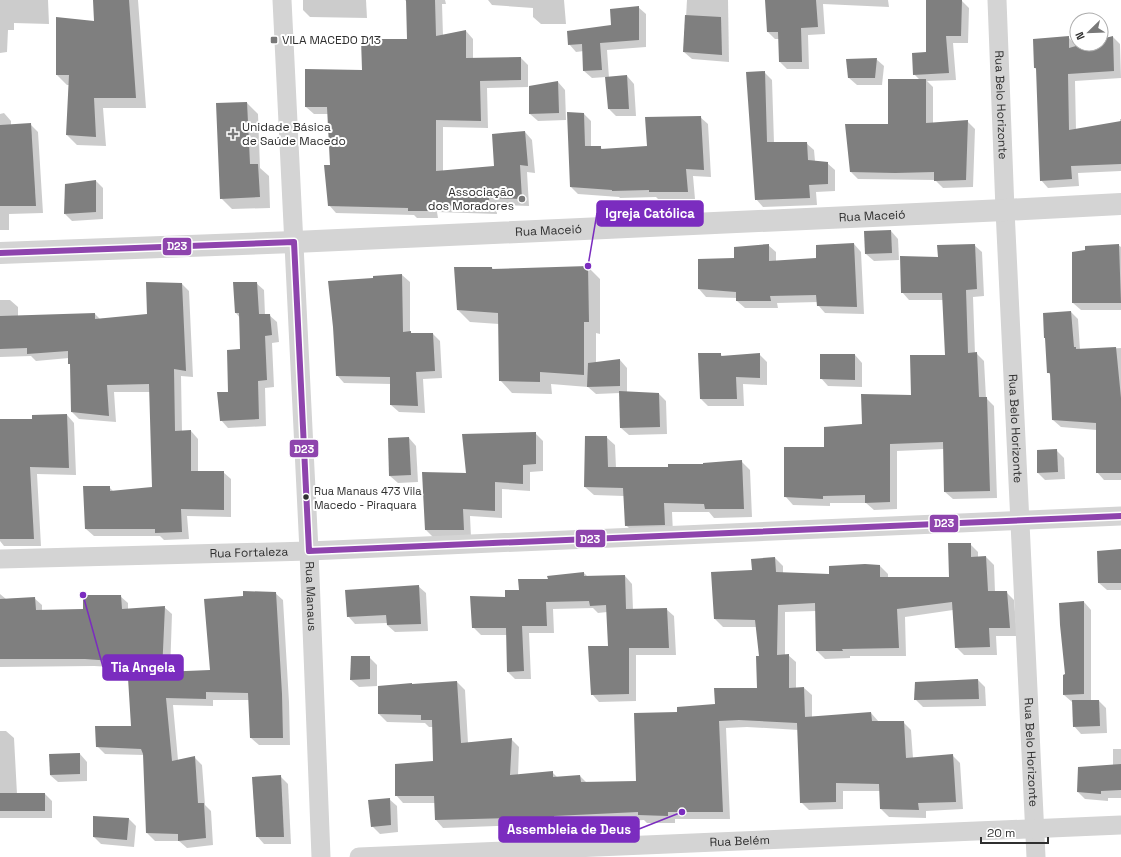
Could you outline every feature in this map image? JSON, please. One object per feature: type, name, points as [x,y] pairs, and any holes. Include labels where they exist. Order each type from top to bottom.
[{"type":"street","name":"Rua Manaus","points":[[282,0],[309,551],[321,857]]},
{"type":"street","name":"Rua Belo Horizonte","points":[[997,0],[1005,210],[1036,857]]},
{"type":"street","name":"Rua Maceió","points":[[0,253],[294,242],[1121,204]]},
{"type":"street","name":"Rua Fortaleza","points":[[0,559],[309,551],[1121,516]]},
{"type":"street","name":"Rua Belém","points":[[359,857],[1121,825]]},
{"type":"building","points":[[93,0],[129,0],[136,98],[94,98],[96,137],[66,135],[69,75],[56,75],[56,17],[94,21]]},
{"type":"building","points":[[406,0],[435,0],[436,36],[466,30],[466,58],[521,57],[521,80],[480,81],[481,121],[436,120],[436,171],[494,166],[492,134],[525,131],[528,166],[520,165],[522,199],[489,198],[490,207],[430,205],[431,211],[408,211],[408,208],[328,206],[324,165],[330,165],[327,107],[305,107],[305,69],[362,70],[361,39],[407,39]]},
{"type":"building","points":[[765,0],[816,0],[818,27],[801,28],[802,62],[779,62],[778,32],[767,32]]},
{"type":"building","points":[[926,0],[962,0],[961,36],[946,36],[949,73],[913,75],[912,53],[926,52]]},
{"type":"building","points":[[639,6],[639,40],[600,43],[602,70],[583,71],[582,44],[568,45],[567,31],[611,25],[610,9]]},
{"type":"building","points":[[685,15],[721,17],[722,55],[683,52]]},
{"type":"building","points":[[1069,36],[1069,52],[1109,52],[1109,37],[1113,36],[1114,71],[1068,74],[1069,130],[1121,121],[1121,164],[1071,166],[1072,179],[1040,181],[1036,68],[1034,68],[1033,39]]},
{"type":"building","points":[[877,58],[875,78],[848,78],[846,59]]},
{"type":"building","points":[[765,71],[767,142],[807,142],[808,160],[828,162],[828,184],[809,185],[810,198],[755,200],[746,72]]},
{"type":"building","points":[[627,75],[629,109],[608,109],[605,77]]},
{"type":"building","points":[[888,79],[926,79],[926,123],[968,120],[966,180],[934,181],[934,172],[850,172],[845,124],[888,124]]},
{"type":"building","points":[[558,81],[559,113],[529,114],[529,86]]},
{"type":"building","name":"Unidade Básica de Saúde Macedo","points":[[247,102],[250,164],[258,164],[260,197],[220,199],[216,103]]},
{"type":"building","points":[[567,112],[584,113],[585,146],[601,146],[601,149],[647,146],[645,117],[701,116],[704,170],[686,169],[688,192],[649,192],[649,190],[612,191],[570,187]]},
{"type":"building","points":[[31,123],[36,206],[0,206],[0,125]]},
{"type":"building","points":[[96,180],[96,212],[64,214],[65,184]]},
{"type":"building","points":[[891,230],[892,253],[865,254],[864,231]]},
{"type":"building","points":[[854,243],[857,307],[817,306],[816,295],[770,296],[771,301],[736,301],[736,292],[698,289],[698,259],[734,258],[734,247],[769,244],[769,261],[816,258],[816,245]]},
{"type":"building","points":[[975,244],[977,289],[966,290],[968,353],[977,352],[979,397],[987,397],[990,491],[944,492],[943,442],[890,444],[890,502],[865,503],[865,495],[823,496],[823,499],[784,497],[784,447],[824,447],[824,427],[862,424],[861,394],[911,395],[910,355],[945,355],[942,293],[901,293],[900,256],[938,257],[937,245]]},
{"type":"building","points":[[1119,244],[1121,303],[1072,303],[1072,252],[1085,250],[1085,246]]},
{"type":"building","points":[[588,266],[589,322],[584,322],[584,375],[540,372],[540,382],[499,381],[498,313],[457,310],[454,267],[492,267],[492,269]]},
{"type":"building","points":[[402,274],[403,332],[411,331],[411,333],[433,333],[435,371],[416,372],[418,406],[390,405],[390,377],[336,376],[328,281],[373,278],[373,276]]},
{"type":"building","points":[[146,282],[182,283],[186,371],[174,369],[175,431],[191,430],[191,471],[224,471],[224,510],[181,509],[182,532],[155,533],[155,529],[85,529],[83,486],[110,486],[110,491],[152,487],[149,384],[107,385],[109,416],[71,412],[70,364],[68,364],[68,351],[27,354],[27,348],[0,349],[0,316],[95,313],[95,319],[147,314]]},
{"type":"building","points":[[233,282],[257,282],[259,314],[270,314],[272,335],[265,336],[267,380],[258,381],[259,419],[220,421],[217,392],[228,392],[227,350],[240,349],[239,313],[235,313]]},
{"type":"building","points":[[1071,311],[1074,347],[1076,347],[1076,349],[1116,347],[1121,398],[1121,473],[1096,473],[1096,423],[1052,420],[1050,373],[1047,373],[1043,313]]},
{"type":"building","points":[[698,353],[721,353],[721,356],[760,353],[760,378],[736,377],[737,399],[700,399]]},
{"type":"building","points":[[820,354],[855,354],[855,380],[820,379]]},
{"type":"building","points":[[620,359],[620,386],[587,387],[588,363]]},
{"type":"building","points":[[619,391],[659,393],[660,427],[620,428]]},
{"type":"building","points":[[67,414],[69,468],[30,467],[34,539],[0,539],[0,419],[32,419],[32,415]]},
{"type":"building","points":[[536,432],[536,464],[523,465],[523,484],[495,482],[495,511],[463,509],[464,530],[425,530],[422,472],[466,473],[462,434]]},
{"type":"building","points":[[585,436],[607,436],[608,467],[668,467],[668,464],[703,464],[742,460],[744,509],[705,509],[704,504],[664,503],[665,525],[625,526],[623,488],[584,487]]},
{"type":"building","points":[[409,437],[411,475],[389,476],[388,438]]},
{"type":"building","points":[[1057,449],[1058,472],[1037,473],[1037,450]]},
{"type":"building","points":[[948,543],[971,543],[971,557],[986,556],[988,591],[1007,591],[1010,628],[989,628],[990,647],[955,648],[952,602],[897,609],[899,648],[816,651],[815,603],[778,605],[777,655],[789,654],[789,688],[804,687],[805,717],[871,712],[872,721],[904,721],[906,758],[953,754],[956,802],[918,803],[919,810],[880,809],[879,784],[836,783],[836,802],[800,803],[797,723],[739,720],[719,721],[723,812],[668,812],[668,816],[638,815],[638,812],[554,816],[554,819],[514,820],[514,818],[435,820],[434,796],[395,796],[395,764],[433,761],[432,720],[421,720],[421,715],[378,714],[378,686],[457,681],[461,743],[512,738],[510,775],[553,771],[553,777],[580,775],[581,782],[636,781],[634,713],[677,712],[677,707],[715,704],[714,688],[757,688],[756,656],[759,656],[755,620],[714,619],[711,572],[752,570],[751,559],[775,557],[776,572],[829,574],[829,566],[865,564],[880,565],[880,577],[949,577]]},
{"type":"building","points":[[1121,549],[1121,583],[1098,583],[1097,551]]},
{"type":"building","points":[[584,572],[584,576],[625,575],[626,609],[667,608],[669,648],[629,648],[629,694],[591,695],[588,646],[608,646],[606,605],[590,606],[589,601],[546,602],[547,626],[522,626],[524,671],[507,672],[506,628],[472,628],[470,596],[505,597],[505,590],[519,590],[518,579],[548,579],[547,576]]},
{"type":"building","points":[[419,585],[421,624],[387,625],[386,615],[347,617],[345,590]]},
{"type":"building","points":[[243,591],[276,592],[283,738],[250,738],[248,693],[206,692],[206,699],[166,698],[172,761],[195,756],[198,803],[204,803],[206,838],[178,841],[178,834],[146,833],[143,754],[141,749],[96,747],[95,726],[131,726],[127,662],[85,659],[0,659],[0,599],[35,597],[36,610],[83,609],[83,595],[121,595],[122,609],[165,606],[162,672],[210,670],[204,599],[243,596]]},
{"type":"building","points":[[1084,601],[1084,694],[1063,695],[1063,675],[1065,674],[1059,603]]},
{"type":"building","points":[[351,656],[370,656],[370,679],[350,680]]},
{"type":"building","points":[[978,679],[979,699],[914,700],[915,682]]},
{"type":"building","points":[[1072,700],[1099,700],[1100,726],[1073,727]]},
{"type":"building","points":[[80,753],[80,774],[50,775],[49,754]]},
{"type":"building","points":[[1121,764],[1121,790],[1101,791],[1101,794],[1077,792],[1078,767]]},
{"type":"building","points":[[281,775],[284,837],[256,837],[252,777]]},
{"type":"building","points":[[0,793],[45,793],[45,811],[0,811]]},
{"type":"building","points":[[390,798],[391,825],[371,827],[368,800]]},
{"type":"building","points":[[93,816],[129,818],[127,840],[93,837]]},
{"type":"transit line","name":"D23","points":[[0,253],[294,242],[309,551],[1121,516]]},
{"type":"place","name":"VILA MACEDO D13","points":[[274,40]]},
{"type":"place","name":"Unidade Básica de Saúde Macedo","points":[[233,134]]},
{"type":"place","name":"Associação dos Moradores","points":[[522,199]]},
{"type":"place","name":"Igreja Católica","points":[[588,266]]},
{"type":"place","name":"Rua Manaus 473 Vila Macedo - Piraquara","points":[[306,497]]},
{"type":"place","name":"Tia Angela","points":[[83,595]]},
{"type":"place","name":"Assembleia de Deus","points":[[682,812]]}]
